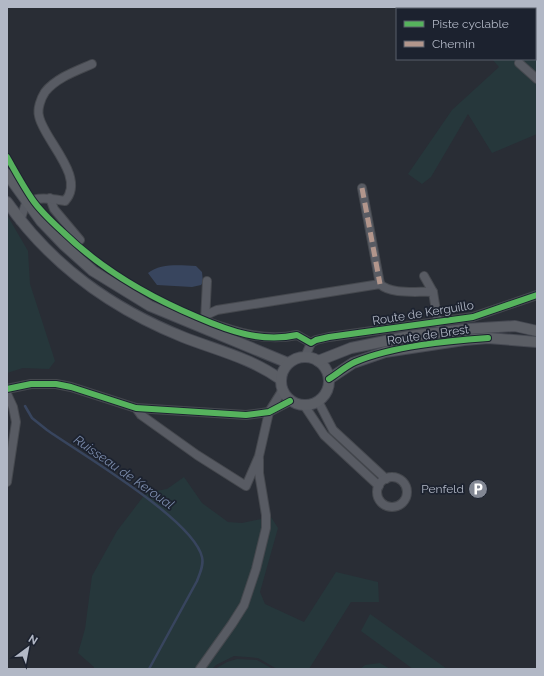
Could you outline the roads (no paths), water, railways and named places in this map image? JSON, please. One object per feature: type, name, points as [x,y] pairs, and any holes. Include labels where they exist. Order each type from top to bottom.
[{"type":"main road","points":[[7,174],[26,203],[64,245],[93,271],[150,306],[288,363]]},
{"type":"main road","points":[[7,202],[20,221],[55,258],[75,276],[120,308],[147,322],[248,361],[280,379]]},
{"type":"main road","name":"Route de Brest","points":[[318,361],[351,348],[410,336],[466,329],[515,326],[537,331]]},
{"type":"main road","name":"Route de Brest","points":[[329,379],[353,362],[385,352],[464,340],[488,338],[537,342]]},
{"type":"main road","points":[[305,357],[318,361],[324,366],[329,379],[328,388],[324,396],[318,401],[304,405],[290,401],[282,390],[280,379],[282,371],[288,363],[296,358],[305,357]]},
{"type":"street","points":[[519,63],[537,79]]},
{"type":"street","points":[[20,221],[26,203],[32,200],[50,198],[65,201],[71,195],[72,187],[67,167],[39,116],[39,105],[45,92],[59,80],[92,64]]},
{"type":"street","points":[[362,188],[380,284],[384,288],[392,290],[433,292]]},
{"type":"street","points":[[50,198],[54,209],[80,240]]},
{"type":"street","points":[[424,276],[433,292],[438,323]]},
{"type":"street","points":[[207,282],[205,321],[234,331],[260,337],[281,339],[297,335],[311,343],[305,357]]},
{"type":"street","points":[[206,314],[217,310],[380,284]]},
{"type":"street","name":"Route de Kerguillo","points":[[311,343],[328,337],[473,317],[537,295]]},
{"type":"street","points":[[7,389],[31,384],[56,384],[72,387],[136,408],[246,415],[269,412],[290,401]]},
{"type":"street","points":[[136,408],[141,415],[197,455],[246,486],[259,456],[269,412],[282,390]]},
{"type":"street","points":[[7,394],[13,407],[16,422],[7,482]]},
{"type":"street","points":[[318,401],[333,430],[386,479]]},
{"type":"street","points":[[304,405],[324,435],[379,486]]},
{"type":"street","points":[[200,669],[244,605],[256,569],[266,528],[259,456]]},
{"type":"street","points":[[394,478],[403,482],[407,492],[403,502],[395,507],[384,504],[378,497],[379,486],[386,479],[394,478]]},
{"type":"water","points":[[164,266],[196,266],[202,272],[203,282],[201,285],[192,287],[157,285],[148,273]]},
{"type":"waterway","name":"Ruisseau de Keroual","points":[[25,406],[32,418],[47,430],[134,488],[158,506],[179,524],[194,542],[202,557],[202,566],[197,581],[149,669]]},
{"type":"place","name":"Penfeld","points":[[478,489]]}]
